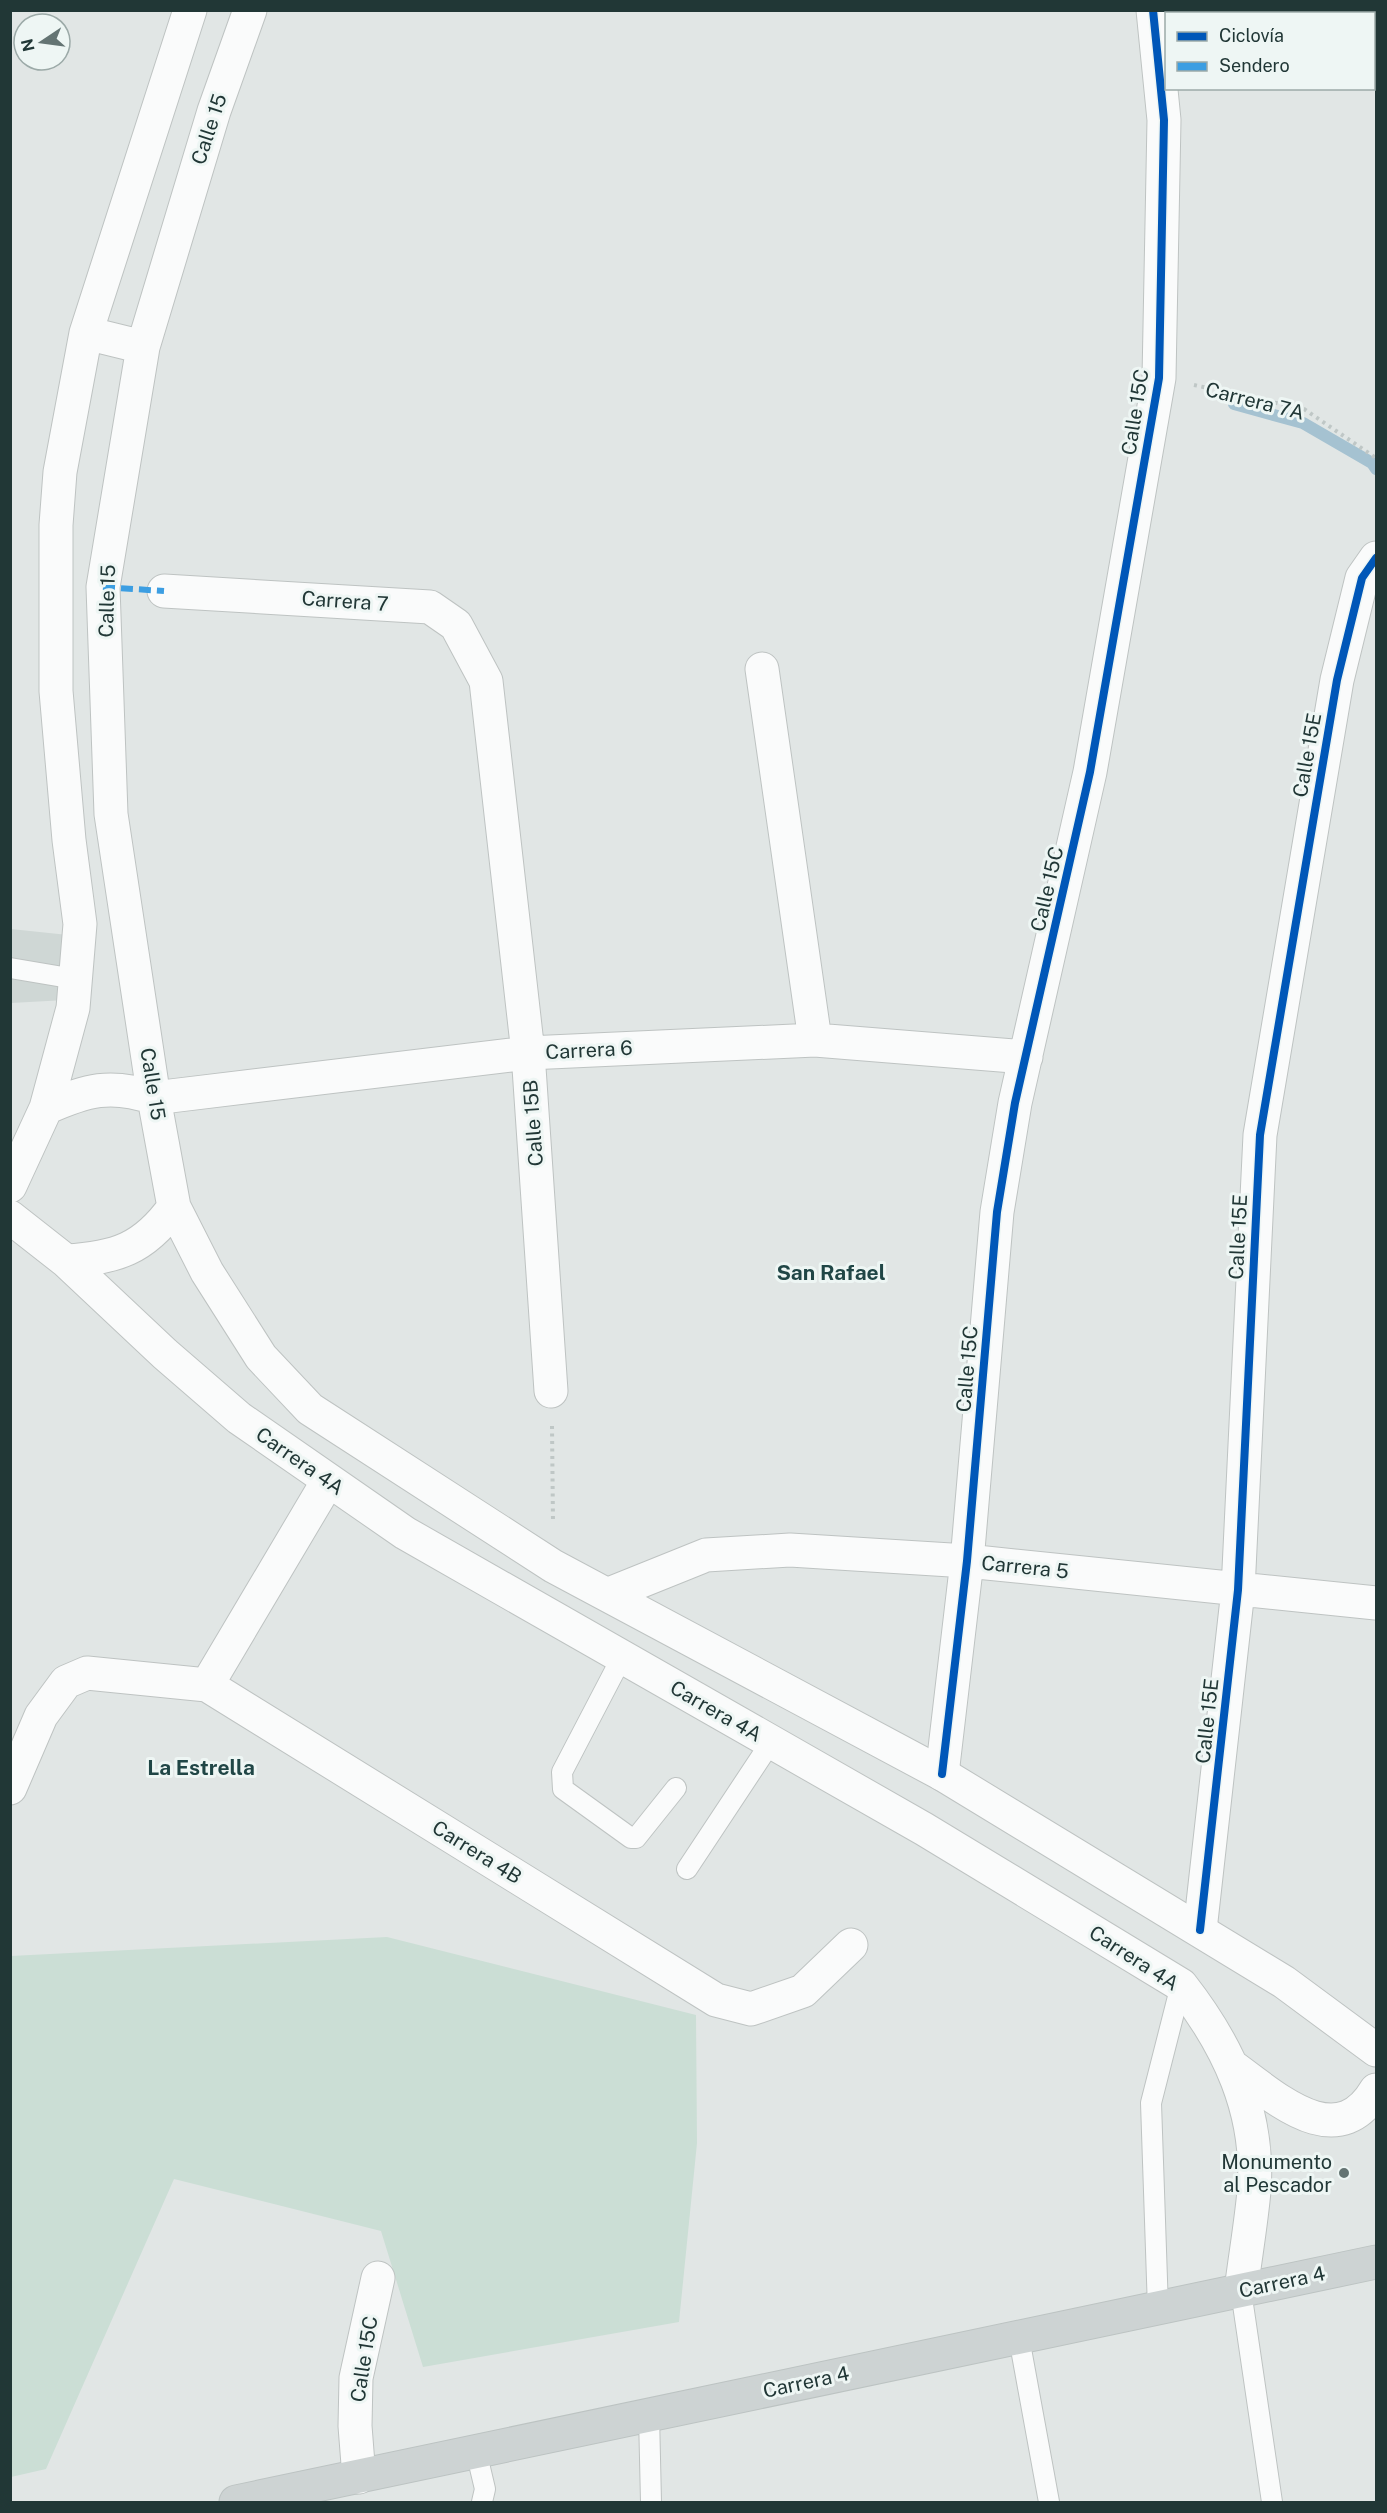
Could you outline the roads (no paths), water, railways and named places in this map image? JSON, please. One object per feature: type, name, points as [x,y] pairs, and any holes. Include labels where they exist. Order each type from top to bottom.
[{"type":"main road","name":"Carrera 4","points":[[236,2502],[270,2499],[476,2451],[1377,2262]]},
{"type":"street","points":[[10,1186],[46,1108],[73,1008],[80,924],[69,840],[56,691],[56,525],[60,472],[86,333],[190,10]]},
{"type":"street","name":"Calle 15","points":[[174,1207],[154,1098],[111,814],[103,587],[143,346],[214,111],[250,10]]},
{"type":"street","name":"Calle 15C","points":[[942,1774],[967,1561],[997,1212],[1026,1057],[1090,772],[1159,378],[1164,120],[1153,10]]},
{"type":"street","points":[[86,333],[143,346]]},
{"type":"street","name":"Calle 15E","points":[[1200,1930],[1238,1590],[1260,1135],[1337,680],[1372,573]]},
{"type":"street","name":"Carrera 7","points":[[164,591],[430,607],[456,625],[486,681]]},
{"type":"street","points":[[762,669],[815,1040]]},
{"type":"street","name":"Calle 15B","points":[[486,681],[528,1053],[551,1391]]},
{"type":"street","name":"Carrera 6","points":[[154,1098],[528,1053],[815,1040],[1026,1057]]},
{"type":"street","points":[[46,1108],[76,1094],[104,1089],[132,1090],[154,1098]]},
{"type":"street","points":[[66,1261],[96,1260],[120,1253],[141,1242],[160,1227],[174,1207],[207,1272],[261,1358],[309,1409],[553,1566],[942,1774],[1284,1982],[1377,2050]]},
{"type":"street","name":"Carrera 4A","points":[[10,1217],[66,1261],[239,1418],[405,1533],[924,1829],[1181,1985],[1210,2023],[1233,2067],[1251,2131],[1254,2189],[1241,2291]]},
{"type":"street","points":[[207,1685],[328,1481]]},
{"type":"street","name":"Carrera 5","points":[[609,1594],[706,1555],[790,1550],[967,1561],[1377,1603]]},
{"type":"street","name":"Carrera 4B","points":[[10,1788],[41,1716],[66,1682],[87,1673],[207,1685],[716,2000],[751,2008],[803,1991],[851,1945]]},
{"type":"street","points":[[1233,2067],[1293,2111],[1324,2121],[1344,2119],[1368,2105],[1377,2090]]},
{"type":"street","name":"Calle 15C","points":[[359,2477],[355,2426],[356,2378],[378,2278]]},
{"type":"lane","points":[[10,968],[75,979]]},
{"type":"lane","points":[[622,1657],[562,1772],[563,1789],[631,1838],[636,1838],[676,1788]]},
{"type":"lane","points":[[687,1869],[771,1742]]},
{"type":"lane","points":[[1158,2309],[1151,2103],[1181,1985]]},
{"type":"lane","points":[[1241,2291],[1272,2502]]},
{"type":"lane","points":[[1019,2338],[1049,2502]]},
{"type":"lane","points":[[650,2415],[651,2502]]},
{"type":"lane","points":[[476,2451],[485,2489],[482,2502]]},
{"type":"waterway","points":[[1234,404],[1303,423],[1372,463],[1376,469]]},
{"type":"place","name":"Monumento al Pescador","points":[[1344,2173]]},
{"type":"district","name":"San Rafael","points":[[831,1273]]},
{"type":"district","name":"La Estrella","points":[[201,1768]]}]
